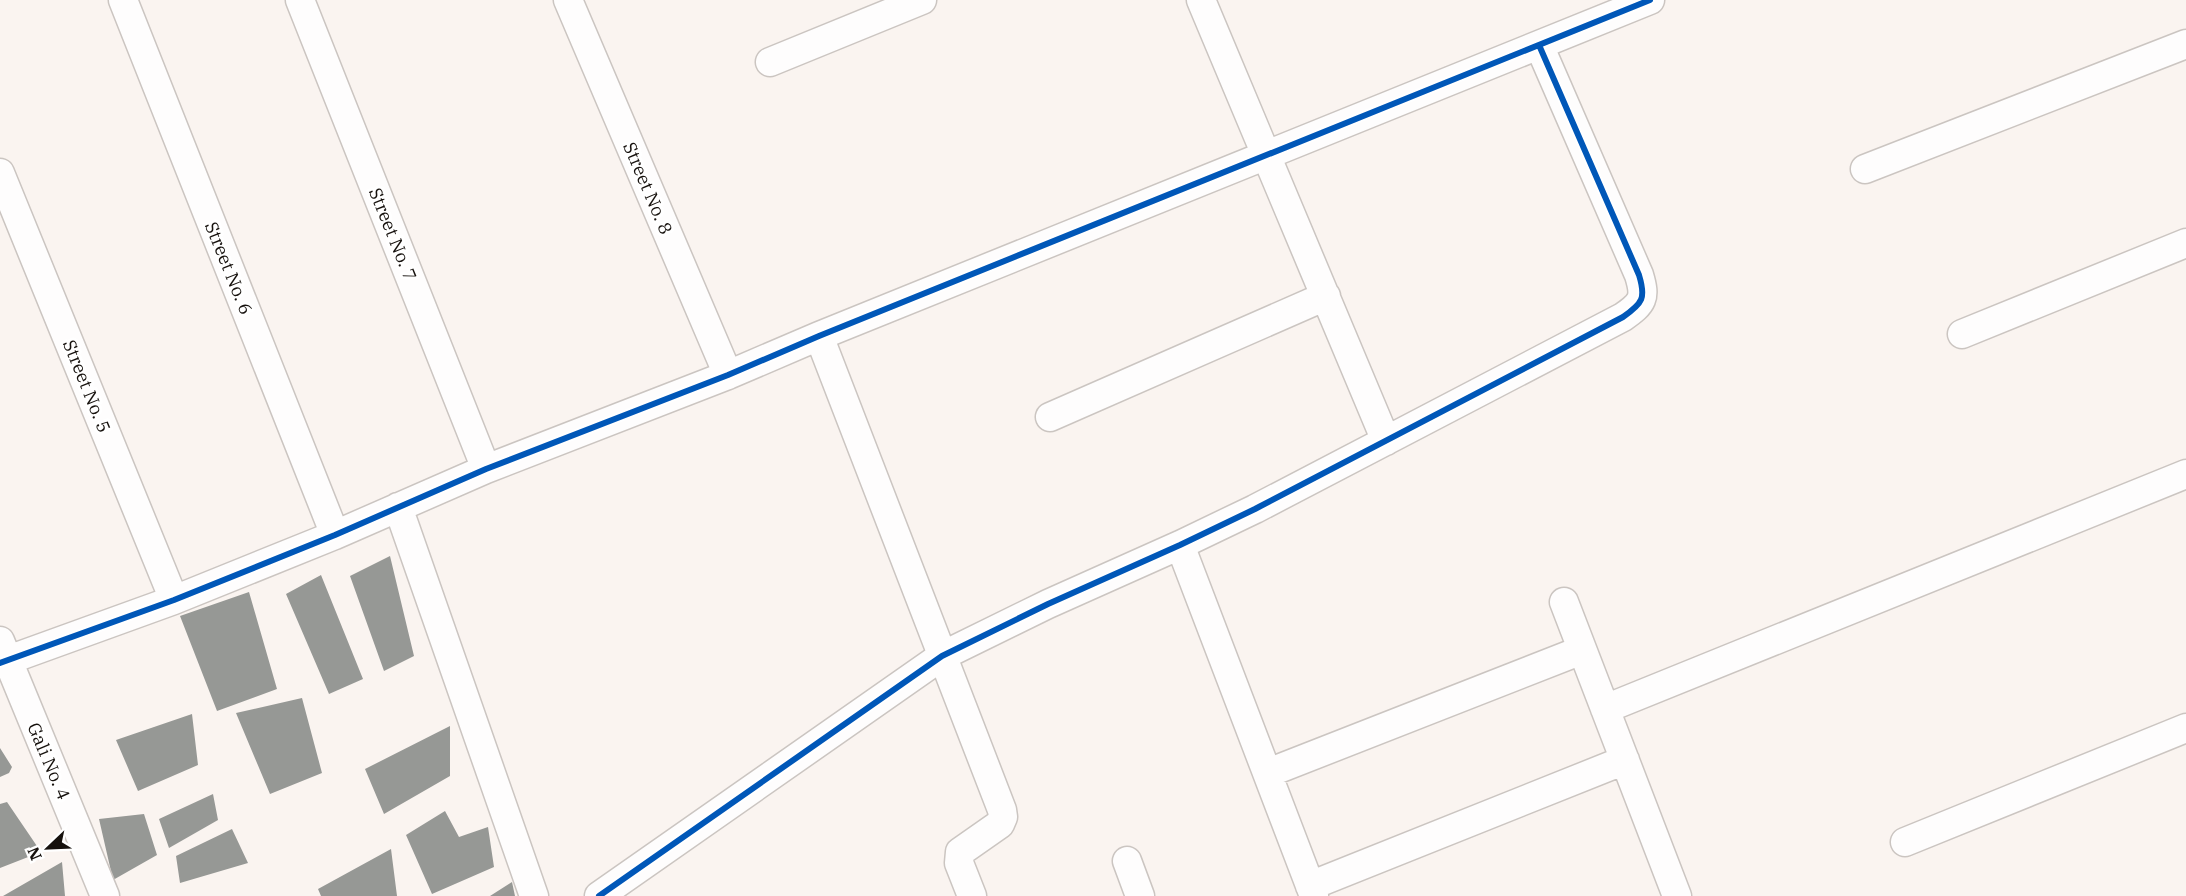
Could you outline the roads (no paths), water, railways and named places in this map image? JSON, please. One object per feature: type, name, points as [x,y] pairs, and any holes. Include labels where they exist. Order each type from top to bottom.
[{"type":"street","name":"Street No. 6","points":[[123,0],[335,535]]},
{"type":"street","name":"Street No. 7","points":[[300,0],[486,469]]},
{"type":"street","name":"Street No. 8","points":[[568,0],[728,375]]},
{"type":"street","points":[[770,62],[922,0]]},
{"type":"street","points":[[1201,0],[1386,441]]},
{"type":"street","points":[[2,655],[174,600],[335,535],[486,469],[728,375],[819,336],[1650,0]]},
{"type":"street","points":[[1865,169],[2186,44]]},
{"type":"street","points":[[599,896],[942,656],[1048,604],[1180,545],[1386,441],[1613,322],[1638,306],[1644,292],[1639,275],[1539,45]]},
{"type":"street","name":"Street No. 5","points":[[0,173],[174,600]]},
{"type":"street","points":[[1962,334],[2186,243]]},
{"type":"street","points":[[1050,417],[1326,296]]},
{"type":"street","points":[[819,336],[1003,817],[1000,824],[960,852],[959,863],[972,896]]},
{"type":"street","points":[[1605,709],[2186,474]]},
{"type":"street","points":[[398,507],[534,896]]},
{"type":"street","points":[[1180,545],[1312,891],[1625,760]]},
{"type":"street","points":[[1564,602],[1677,896]]},
{"type":"street","points":[[1268,773],[1582,650]]},
{"type":"street","name":"Gali No. 4","points":[[2,655],[105,896]]},
{"type":"street","points":[[1905,842],[2186,728]]},
{"type":"street","points":[[1127,861],[1140,896]]}]
